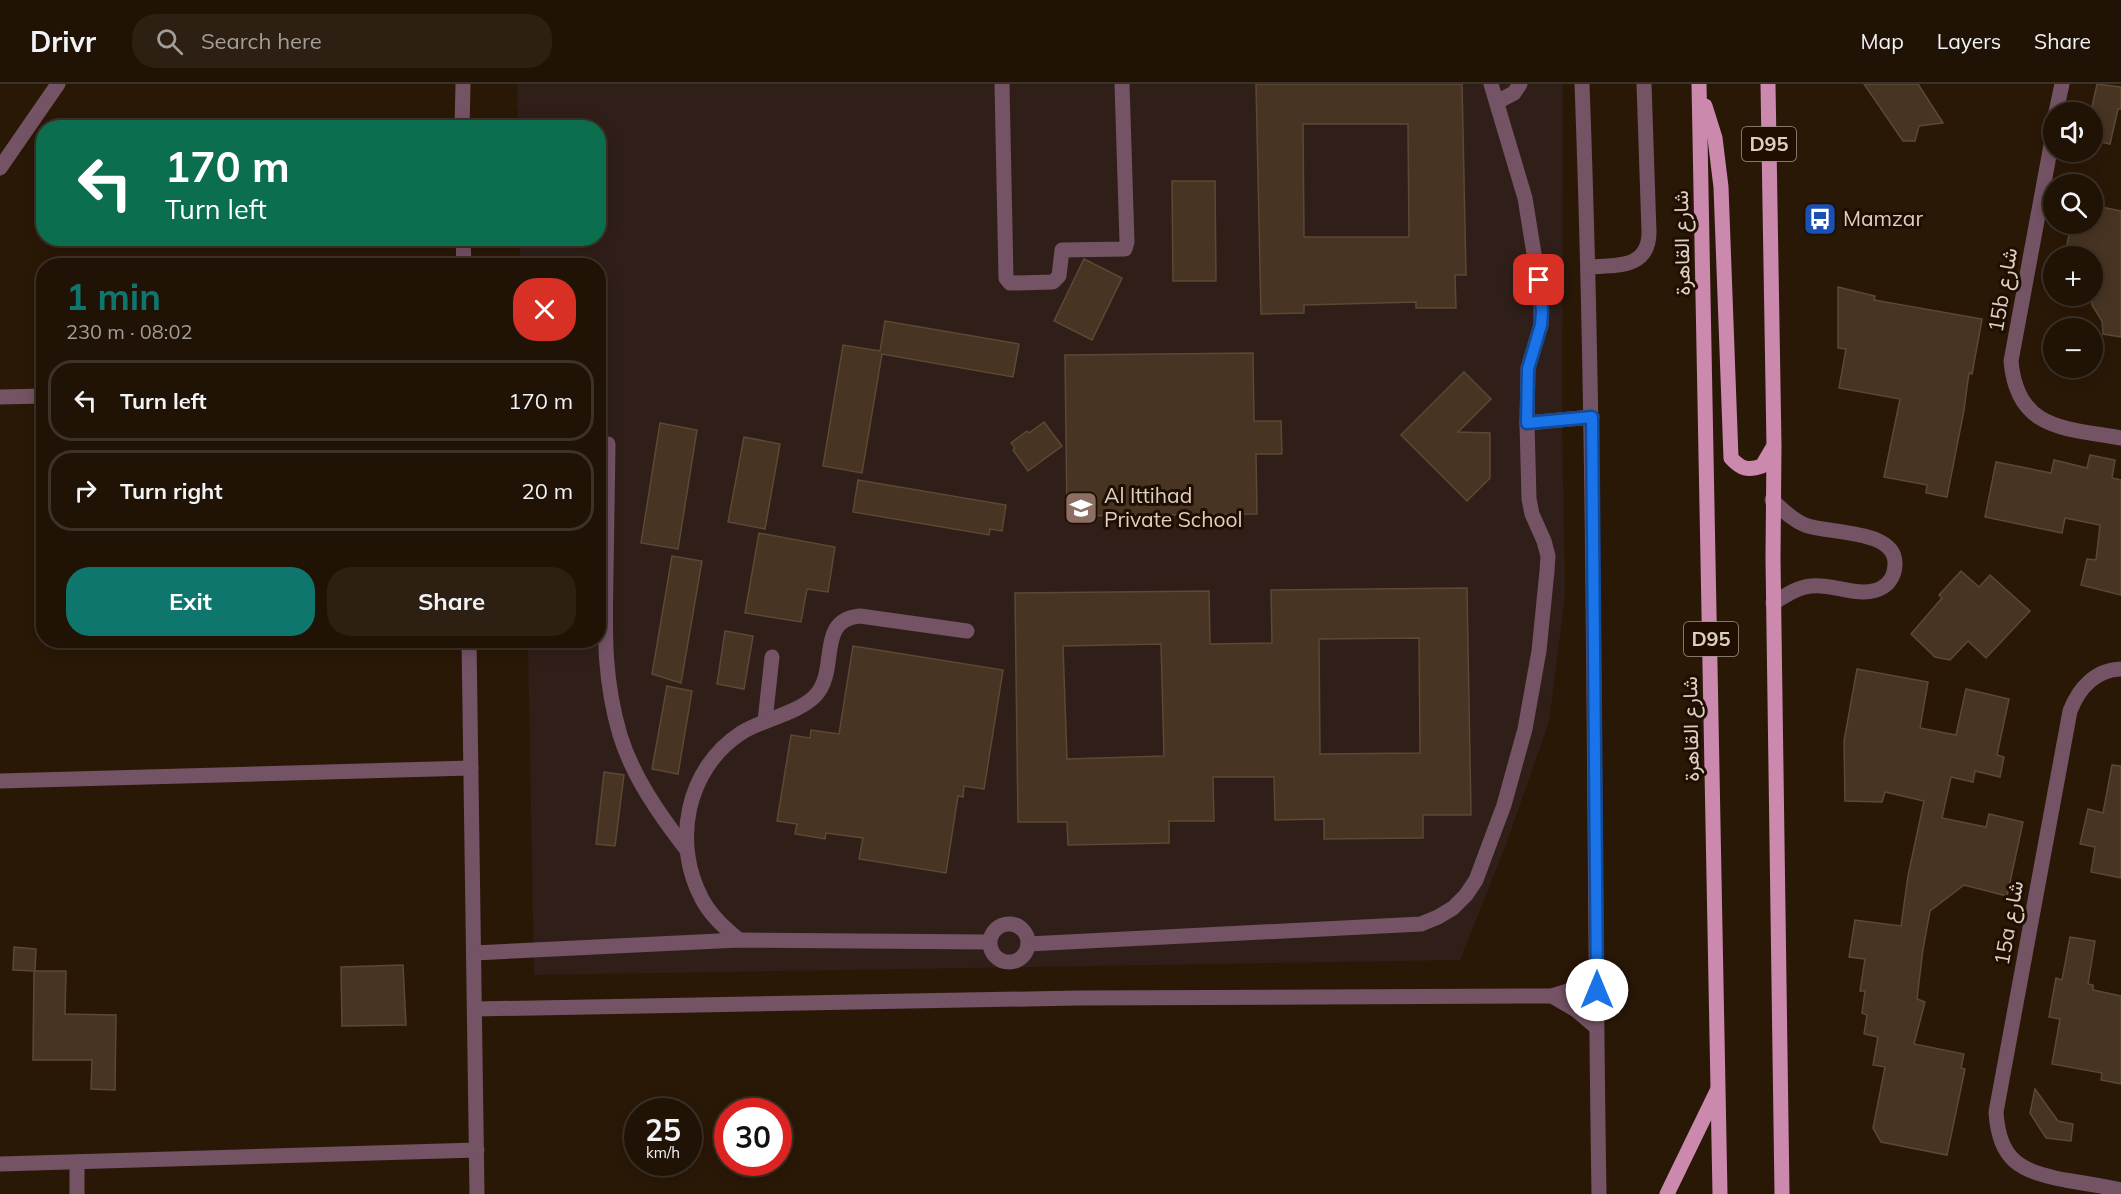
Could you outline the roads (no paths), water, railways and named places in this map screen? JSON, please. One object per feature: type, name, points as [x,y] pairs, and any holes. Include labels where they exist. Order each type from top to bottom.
[{"type":"main road","name":"D95","points":[[1768,84],[1782,1194]]},
{"type":"main road","points":[[1699,88],[1715,138],[1719,162],[1731,458],[1739,467],[1750,470],[1762,466],[1774,446]]},
{"type":"main road","name":"شارع القاهرة","points":[[1699,88],[1720,1194]]},
{"type":"main road","points":[[1667,1194],[1718,1089]]},
{"type":"street","points":[[0,168],[58,84]]},
{"type":"street","points":[[461,84],[462,120]]},
{"type":"street","points":[[1002,84],[1006,278],[1013,284],[1053,282],[1059,276],[1062,250],[1122,250],[1126,246],[1122,84]]},
{"type":"street","points":[[1028,944],[1421,924],[1453,908],[1466,895],[1476,879],[1504,805],[1525,729],[1539,651],[1548,556],[1529,500],[1528,369],[1541,325],[1542,311],[1534,244],[1525,198],[1491,84]]},
{"type":"street","points":[[1497,102],[1514,93],[1520,84]]},
{"type":"street","points":[[1582,84],[1592,417],[1599,1194]]},
{"type":"street","points":[[1589,267],[1627,264],[1636,260],[1647,247],[1649,232],[1644,84]]},
{"type":"street","points":[[2058,102],[2062,84]]},
{"type":"street","name":"15b شارع","points":[[2048,162],[2011,362],[2013,381],[2020,399],[2033,414],[2050,424],[2121,438]]},
{"type":"street","points":[[0,397],[36,396]]},
{"type":"street","points":[[1527,423],[1592,417]]},
{"type":"street","points":[[606,548],[608,444]]},
{"type":"street","points":[[1772,500],[1805,525],[1880,540],[1890,548],[1895,560],[1894,573],[1888,584],[1877,591],[1864,592],[1826,585],[1808,586],[1792,591],[1773,603]]},
{"type":"street","points":[[739,940],[718,922],[703,900],[692,876],[686,849],[686,822],[692,796],[704,771],[727,744],[741,733],[803,704],[819,691],[825,681],[832,635],[843,621],[860,616],[967,631]]},
{"type":"street","points":[[469,648],[477,1194]]},
{"type":"street","points":[[604,648],[610,695],[621,737],[638,777],[660,814],[686,849]]},
{"type":"street","points":[[765,721],[772,657]]},
{"type":"street","name":"15a شارع","points":[[2121,669],[2101,673],[2087,682],[2076,695],[2070,711],[1996,1112],[1997,1131],[2005,1149],[2018,1164],[2035,1174],[2121,1190]]},
{"type":"street","points":[[0,781],[471,768]]},
{"type":"street","points":[[1009,924],[1022,930],[1027,936],[1028,944],[1022,957],[1008,962],[995,956],[989,942],[995,929],[1009,924]]},
{"type":"street","points":[[474,952],[739,940],[989,942]]},
{"type":"street","points":[[475,1009],[1090,998],[1552,996],[1574,989],[1597,972]]},
{"type":"street","points":[[1552,996],[1576,1010],[1596,1027]]},
{"type":"street","points":[[0,1164],[477,1150]]},
{"type":"street","points":[[77,1162],[77,1194]]},
{"type":"place","name":"Mamzar","points":[[1820,219]]},
{"type":"place","name":"Al Ittihad Private School","points":[[1081,508]]}]
